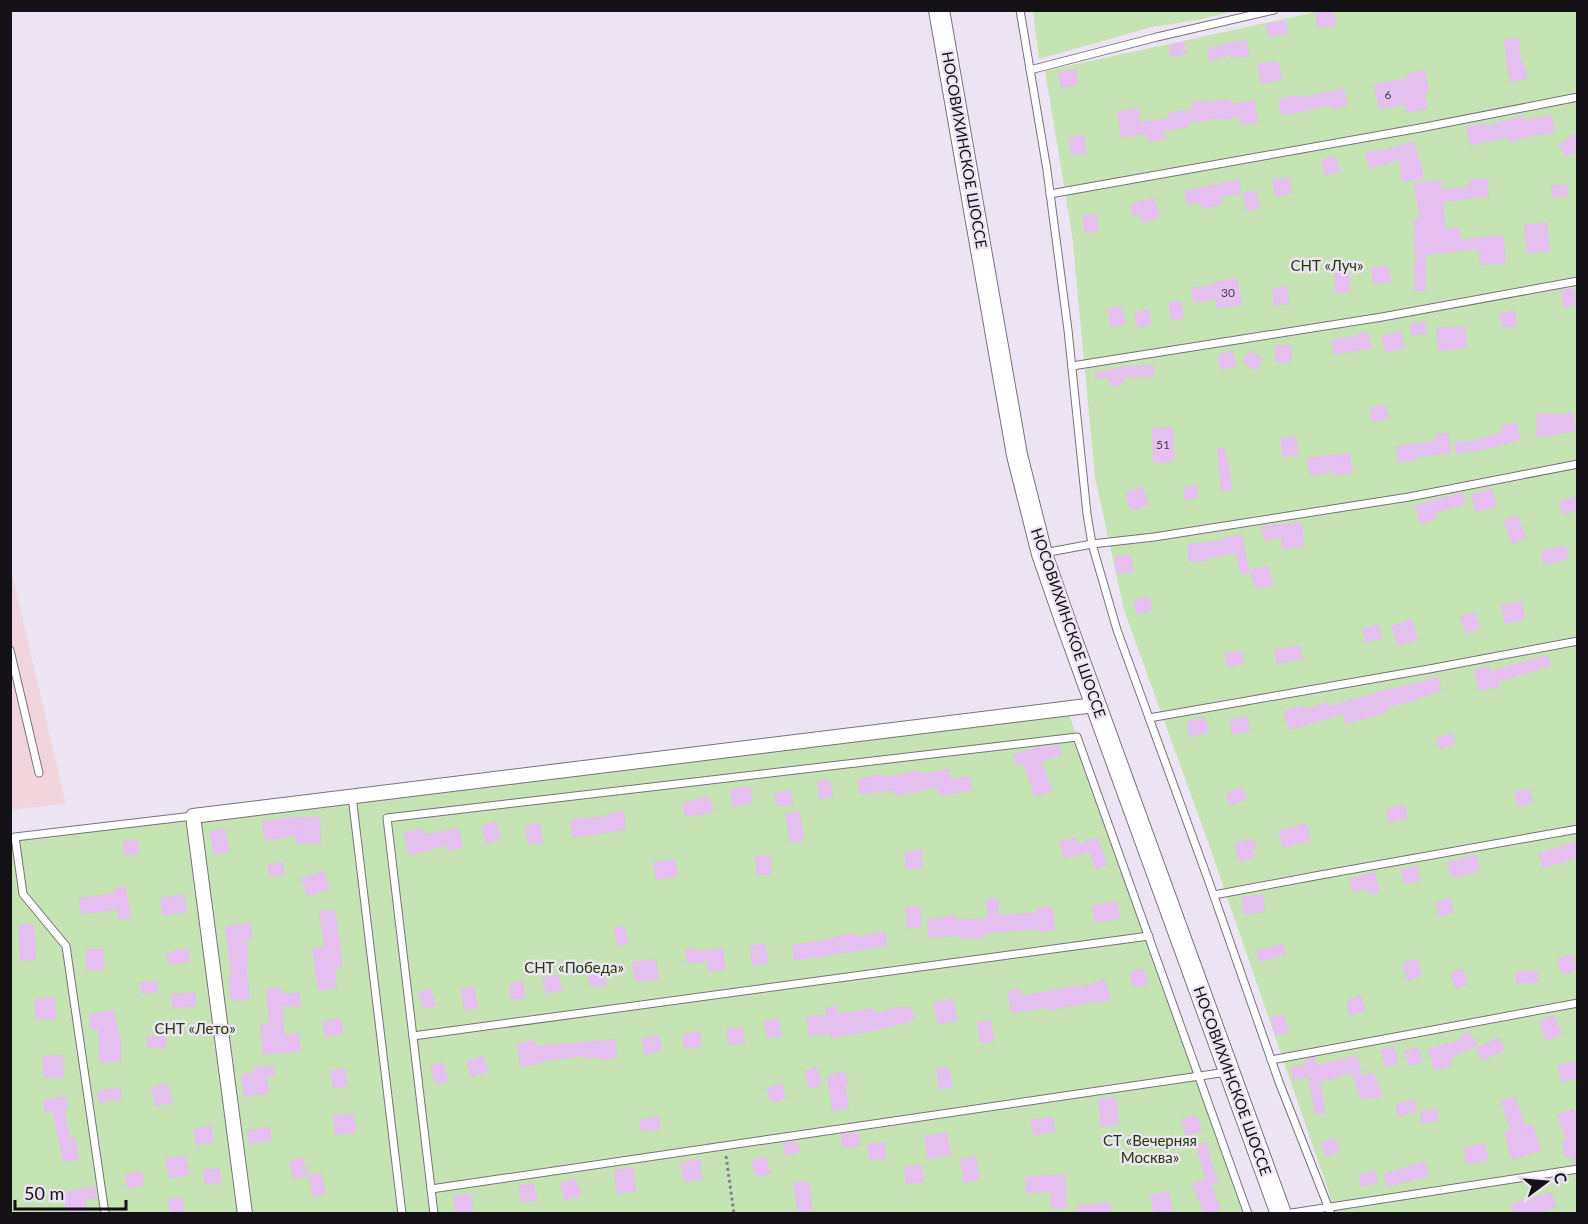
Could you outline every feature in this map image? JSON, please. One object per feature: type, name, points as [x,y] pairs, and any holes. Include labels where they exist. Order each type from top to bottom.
[{"type":"main road","name":"НОСОВИХИНСКОЕ ШОССЕ","points":[[939,10],[1017,455],[1042,554],[1229,1072],[1283,1214]]},
{"type":"street","points":[[244,1214],[193,816],[1095,705]]},
{"type":"lane","points":[[1020,10],[1050,194],[1092,544],[1117,630],[1214,895],[1271,1060],[1330,1210]]},
{"type":"lane","points":[[1030,70],[1274,10]]},
{"type":"lane","points":[[1050,194],[1420,128],[1578,97]]},
{"type":"lane","points":[[1072,366],[1383,317],[1578,281]]},
{"type":"lane","points":[[1042,554],[1092,544],[1154,537],[1409,497],[1578,464]]},
{"type":"lane","points":[[1149,718],[1578,641]]},
{"type":"lane","points":[[10,650],[39,773]]},
{"type":"lane","points":[[434,1214],[387,819],[1077,737],[1248,1214]]},
{"type":"lane","points":[[352,796],[402,1214]]},
{"type":"lane","points":[[105,1214],[66,946],[23,894],[15,837],[193,816]]},
{"type":"lane","points":[[1214,895],[1578,829]]},
{"type":"lane","points":[[413,1036],[1149,936]]},
{"type":"lane","points":[[1271,1060],[1578,1003]]},
{"type":"lane","points":[[431,1189],[1229,1072]]},
{"type":"lane","points":[[1283,1214],[1330,1210],[1578,1169]]},
{"type":"path","points":[[725,1146],[734,1214]]},
{"type":"shaded area","points":[[11,569],[66,804],[11,810]]},
{"type":"green space","points":[[1033,10],[1235,11],[1152,27],[1039,59]]},
{"type":"green space","name":"СНТ «Луч»","points":[[1320,11],[1577,11],[1577,1213],[1336,1213],[1207,839],[1124,610],[1095,477],[1072,234],[1045,71]]},
{"type":"green space","points":[[1067,709],[1248,1213],[11,1213],[10,838]]},
{"type":"building","points":[[1334,11],[1336,26],[1317,28],[1315,13]]},
{"type":"building","points":[[1286,20],[1288,34],[1268,37],[1266,24]]},
{"type":"building","points":[[1519,38],[1521,63],[1524,63],[1528,78],[1511,83],[1504,39]]},
{"type":"building","points":[[1247,40],[1249,56],[1230,58],[1230,55],[1210,61],[1207,49]]},
{"type":"building","points":[[1184,41],[1187,53],[1171,58],[1168,46]]},
{"type":"building","points":[[1278,60],[1282,80],[1261,84],[1257,64]]},
{"type":"building","points":[[1076,69],[1078,85],[1061,88],[1058,72]]},
{"type":"building","points":[[1425,70],[1429,92],[1425,93],[1428,109],[1407,113],[1406,105],[1379,109],[1374,84],[1408,78],[1407,73]]},
{"type":"building","points":[[1344,88],[1348,105],[1332,109],[1331,105],[1282,116],[1278,99]]},
{"type":"building","points":[[1230,99],[1231,104],[1255,100],[1258,123],[1241,125],[1240,117],[1217,120],[1217,118],[1189,123],[1189,127],[1164,131],[1165,139],[1148,142],[1147,134],[1121,138],[1117,111],[1138,108],[1140,122],[1169,118],[1168,113],[1193,109],[1192,102]]},
{"type":"building","points":[[1523,115],[1524,120],[1552,115],[1555,133],[1532,136],[1509,143],[1508,137],[1470,146],[1466,127],[1486,123],[1486,126]]},
{"type":"building","points":[[1578,131],[1578,149],[1567,157],[1558,145]]},
{"type":"building","points":[[1084,135],[1087,153],[1071,155],[1069,137]]},
{"type":"building","points":[[1414,141],[1420,163],[1422,163],[1424,179],[1402,182],[1399,160],[1369,169],[1365,153]]},
{"type":"building","points":[[1336,156],[1340,172],[1325,176],[1321,160]]},
{"type":"building","points":[[1289,177],[1292,194],[1275,197],[1272,179]]},
{"type":"building","points":[[1487,178],[1489,196],[1443,202],[1446,229],[1459,227],[1461,239],[1503,235],[1506,263],[1480,265],[1479,249],[1426,255],[1426,291],[1414,291],[1414,264],[1416,264],[1414,219],[1419,218],[1414,183],[1441,180],[1442,189],[1469,186],[1469,180]]},
{"type":"building","points":[[1239,179],[1241,194],[1221,197],[1222,205],[1202,209],[1201,202],[1187,205],[1184,191]]},
{"type":"building","points":[[1567,184],[1568,196],[1552,198],[1551,186]]},
{"type":"building","points":[[1256,190],[1260,209],[1246,211],[1243,193]]},
{"type":"building","points":[[1154,197],[1160,217],[1142,223],[1140,214],[1133,216],[1130,204]]},
{"type":"building","points":[[1097,214],[1098,232],[1084,233],[1083,215]]},
{"type":"building","points":[[1547,222],[1550,251],[1527,254],[1524,225]]},
{"type":"building","points":[[1349,266],[1350,292],[1335,293],[1334,267]]},
{"type":"building","points":[[1389,266],[1391,282],[1373,284],[1371,268]]},
{"type":"building","points":[[1238,278],[1242,305],[1217,309],[1216,299],[1194,303],[1191,288]]},
{"type":"building","points":[[1287,286],[1289,304],[1274,306],[1272,288]]},
{"type":"building","points":[[1574,288],[1577,305],[1564,308],[1560,290]]},
{"type":"building","points":[[1181,300],[1184,318],[1171,321],[1168,302]]},
{"type":"building","points":[[1122,306],[1126,324],[1111,328],[1107,309]]},
{"type":"building","points":[[1148,309],[1152,324],[1138,328],[1134,313]]},
{"type":"building","points":[[1515,310],[1518,325],[1503,328],[1499,313]]},
{"type":"building","points":[[1425,321],[1427,334],[1411,336],[1410,323]]},
{"type":"building","points":[[1465,326],[1467,348],[1438,351],[1436,328]]},
{"type":"building","points":[[1401,331],[1405,348],[1385,353],[1381,336]]},
{"type":"building","points":[[1368,332],[1372,348],[1334,355],[1331,340]]},
{"type":"building","points":[[1291,344],[1292,361],[1276,363],[1274,346]]},
{"type":"building","points":[[1232,350],[1237,366],[1221,370],[1217,355]]},
{"type":"building","points":[[1250,350],[1263,359],[1255,371],[1242,362]]},
{"type":"building","points":[[1154,365],[1154,377],[1123,378],[1124,384],[1111,387],[1109,378],[1095,379],[1095,373],[1125,366]]},
{"type":"building","points":[[1385,404],[1389,419],[1372,422],[1369,408]]},
{"type":"building","points":[[1573,412],[1576,431],[1552,435],[1552,437],[1536,436],[1537,413]]},
{"type":"building","points":[[1516,422],[1521,440],[1456,454],[1454,443],[1468,440],[1468,442],[1502,432],[1501,426]]},
{"type":"building","points":[[1173,427],[1174,462],[1153,463],[1152,428]]},
{"type":"building","points":[[1449,433],[1451,453],[1416,457],[1417,460],[1398,463],[1396,446],[1435,441],[1435,434]]},
{"type":"building","points":[[1296,436],[1299,455],[1283,458],[1280,438]]},
{"type":"building","points":[[1225,448],[1233,490],[1221,491],[1217,449]]},
{"type":"building","points":[[1350,453],[1353,473],[1334,476],[1334,472],[1310,476],[1307,458]]},
{"type":"building","points":[[1197,485],[1198,498],[1185,500],[1183,487]]},
{"type":"building","points":[[1143,487],[1149,505],[1131,511],[1125,492]]},
{"type":"building","points":[[1492,489],[1497,507],[1475,512],[1471,494]]},
{"type":"building","points":[[1463,492],[1466,504],[1435,513],[1437,519],[1420,524],[1415,505]]},
{"type":"building","points":[[1578,496],[1578,511],[1563,515],[1559,501]]},
{"type":"building","points":[[1518,515],[1526,539],[1512,544],[1503,520]]},
{"type":"building","points":[[1302,522],[1304,547],[1282,549],[1281,537],[1265,541],[1261,526]]},
{"type":"building","points":[[1242,534],[1250,573],[1241,575],[1235,553],[1206,559],[1206,561],[1189,562],[1187,544],[1223,540],[1223,538]]},
{"type":"building","points":[[1566,545],[1569,559],[1544,565],[1541,551]]},
{"type":"building","points":[[1132,555],[1133,572],[1116,574],[1115,556]]},
{"type":"building","points":[[1268,565],[1274,585],[1256,590],[1250,570]]},
{"type":"building","points":[[1149,596],[1153,610],[1137,615],[1133,600]]},
{"type":"building","points":[[1522,601],[1525,620],[1505,624],[1501,605]]},
{"type":"building","points":[[1475,612],[1480,629],[1465,634],[1460,616]]},
{"type":"building","points":[[1412,619],[1418,640],[1397,646],[1391,626]]},
{"type":"building","points":[[1378,624],[1382,639],[1366,643],[1362,629]]},
{"type":"building","points":[[1300,645],[1303,659],[1277,664],[1274,649]]},
{"type":"building","points":[[1240,650],[1244,663],[1228,668],[1224,654]]},
{"type":"building","points":[[1548,655],[1551,666],[1498,682],[1499,687],[1479,691],[1474,669],[1489,666],[1490,671]]},
{"type":"building","points":[[1438,676],[1442,691],[1418,698],[1418,700],[1387,707],[1388,712],[1346,724],[1343,714],[1289,730],[1283,711],[1304,705],[1305,709],[1328,702],[1329,706]]},
{"type":"building","points":[[1247,716],[1250,731],[1232,735],[1230,719]]},
{"type":"building","points":[[1204,717],[1209,732],[1190,738],[1186,722]]},
{"type":"building","points":[[1453,733],[1456,744],[1439,749],[1436,738]]},
{"type":"building","points":[[1059,745],[1062,755],[1042,761],[1052,791],[1035,797],[1023,764],[1017,766],[1013,754],[1038,747]]},
{"type":"building","points":[[949,769],[951,779],[970,776],[972,790],[939,796],[937,787],[895,796],[894,790],[860,795],[857,779],[882,774],[882,778],[920,770],[921,774]]},
{"type":"building","points":[[830,779],[833,797],[819,799],[817,781]]},
{"type":"building","points":[[750,786],[753,803],[733,807],[730,789]]},
{"type":"building","points":[[1242,787],[1247,800],[1230,806],[1226,793]]},
{"type":"building","points":[[1529,788],[1533,803],[1518,807],[1514,792]]},
{"type":"building","points":[[791,790],[793,805],[777,807],[775,792]]},
{"type":"building","points":[[709,796],[714,811],[699,816],[699,814],[685,817],[682,803]]},
{"type":"building","points":[[1405,805],[1408,818],[1389,823],[1386,809]]},
{"type":"building","points":[[624,811],[626,830],[572,838],[571,819],[606,816],[606,814]]},
{"type":"building","points":[[800,811],[804,841],[790,843],[785,813]]},
{"type":"building","points":[[320,816],[321,843],[296,844],[295,836],[265,841],[262,821]]},
{"type":"building","points":[[496,821],[501,839],[486,844],[481,826]]},
{"type":"building","points":[[540,823],[543,843],[528,845],[525,826]]},
{"type":"building","points":[[1306,823],[1311,840],[1283,848],[1278,831]]},
{"type":"building","points":[[225,828],[230,852],[214,855],[209,831]]},
{"type":"building","points":[[423,828],[425,834],[459,828],[463,848],[447,851],[446,845],[410,856],[403,834]]},
{"type":"building","points":[[1076,837],[1078,844],[1097,837],[1108,865],[1096,870],[1089,852],[1064,859],[1059,842]]},
{"type":"building","points":[[1253,838],[1257,849],[1252,851],[1255,858],[1240,863],[1234,844]]},
{"type":"building","points":[[123,840],[138,840],[139,854],[124,855]]},
{"type":"building","points":[[1578,841],[1578,858],[1543,868],[1538,853]]},
{"type":"building","points":[[921,849],[923,868],[906,870],[904,852]]},
{"type":"building","points":[[1477,855],[1480,871],[1452,878],[1447,862]]},
{"type":"building","points":[[755,856],[771,856],[771,875],[756,875]]},
{"type":"building","points":[[675,859],[678,877],[656,880],[653,862]]},
{"type":"building","points":[[283,862],[285,874],[269,877],[267,864]]},
{"type":"building","points":[[1417,865],[1420,881],[1404,884],[1400,869]]},
{"type":"building","points":[[325,871],[330,889],[307,896],[301,878]]},
{"type":"building","points":[[1375,872],[1380,892],[1369,895],[1367,889],[1353,893],[1349,879]]},
{"type":"building","points":[[126,886],[131,919],[119,920],[117,910],[81,914],[79,898],[115,893],[114,888]]},
{"type":"building","points":[[184,894],[187,912],[163,916],[160,898]]},
{"type":"building","points":[[1263,894],[1265,912],[1244,915],[1241,897]]},
{"type":"building","points":[[998,898],[999,915],[1037,912],[1036,908],[1053,906],[1055,930],[1039,932],[1038,929],[984,934],[984,938],[962,939],[961,936],[929,938],[927,919],[956,915],[957,920],[988,918],[986,899]]},
{"type":"building","points":[[1450,898],[1454,913],[1439,917],[1435,902]]},
{"type":"building","points":[[1117,901],[1120,918],[1095,923],[1092,906]]},
{"type":"building","points":[[920,906],[922,927],[907,929],[905,907]]},
{"type":"building","points":[[335,909],[343,967],[335,968],[337,988],[318,991],[312,948],[324,947],[319,911]]},
{"type":"building","points":[[251,923],[252,939],[247,940],[248,962],[246,962],[250,999],[231,1001],[228,977],[231,977],[225,926]]},
{"type":"building","points":[[18,924],[34,924],[36,960],[20,961]]},
{"type":"building","points":[[625,926],[628,944],[617,946],[614,928]]},
{"type":"building","points":[[885,932],[888,946],[794,961],[792,945],[854,933],[855,937]]},
{"type":"building","points":[[765,943],[769,963],[753,966],[749,946]]},
{"type":"building","points":[[1283,944],[1286,955],[1259,962],[1256,950]]},
{"type":"building","points":[[188,948],[190,962],[169,965],[167,952]]},
{"type":"building","points":[[697,948],[697,951],[723,948],[726,970],[708,972],[707,962],[687,964],[685,949]]},
{"type":"building","points":[[86,949],[104,949],[104,970],[86,970]]},
{"type":"building","points":[[1573,954],[1577,971],[1562,975],[1557,959]]},
{"type":"building","points":[[656,959],[659,979],[635,982],[632,962]]},
{"type":"building","points":[[1417,959],[1422,976],[1407,981],[1402,963]]},
{"type":"building","points":[[604,964],[607,985],[590,987],[587,966]]},
{"type":"building","points":[[1144,968],[1148,985],[1133,988],[1129,971]]},
{"type":"building","points":[[1463,968],[1468,985],[1455,989],[1450,972]]},
{"type":"building","points":[[1537,970],[1539,982],[1516,984],[1515,972]]},
{"type":"building","points":[[558,974],[563,990],[546,994],[542,978]]},
{"type":"building","points":[[1105,979],[1111,1000],[1047,1011],[1047,1008],[1011,1013],[1007,991],[1020,988],[1022,996],[1079,985],[1079,987]]},
{"type":"building","points":[[157,981],[158,992],[141,994],[140,982]]},
{"type":"building","points":[[523,981],[525,998],[511,1000],[509,983]]},
{"type":"building","points":[[281,987],[282,994],[299,992],[301,1006],[283,1007],[284,1011],[282,1011],[285,1035],[299,1033],[301,1051],[263,1055],[260,1024],[269,1023],[266,989]]},
{"type":"building","points":[[474,987],[478,1008],[464,1010],[461,989]]},
{"type":"building","points":[[431,989],[436,1006],[423,1009],[418,992]]},
{"type":"building","points":[[195,992],[197,1006],[172,1009],[171,994]]},
{"type":"building","points":[[1361,995],[1366,1011],[1350,1016],[1346,1000]]},
{"type":"building","points":[[55,997],[56,1019],[36,1020],[34,999]]},
{"type":"building","points":[[952,998],[958,1020],[939,1025],[933,1003]]},
{"type":"building","points":[[837,1006],[838,1014],[874,1008],[875,1013],[901,1006],[901,1008],[911,1007],[915,1020],[883,1029],[831,1038],[830,1034],[809,1036],[807,1016],[826,1015],[825,1008]]},
{"type":"building","points":[[114,1010],[121,1042],[121,1062],[99,1062],[98,1029],[91,1030],[89,1014]]},
{"type":"building","points":[[1284,1014],[1289,1032],[1275,1036],[1270,1018]]},
{"type":"building","points":[[1554,1015],[1562,1035],[1546,1041],[1539,1021]]},
{"type":"building","points":[[341,1018],[344,1034],[325,1037],[322,1021]]},
{"type":"building","points":[[778,1018],[782,1036],[767,1039],[764,1021]]},
{"type":"building","points":[[991,1020],[994,1042],[980,1043],[977,1022]]},
{"type":"building","points":[[743,1027],[745,1043],[728,1045],[727,1029]]},
{"type":"building","points":[[700,1031],[702,1046],[684,1049],[682,1034]]},
{"type":"building","points":[[1470,1032],[1477,1046],[1450,1058],[1452,1066],[1434,1071],[1428,1049],[1460,1040],[1459,1037]]},
{"type":"building","points":[[659,1035],[662,1051],[645,1055],[641,1038]]},
{"type":"building","points":[[147,1036],[167,1036],[166,1048],[147,1048]]},
{"type":"building","points":[[1499,1037],[1505,1050],[1482,1061],[1476,1048]]},
{"type":"building","points":[[615,1039],[617,1058],[600,1060],[600,1057],[586,1059],[585,1056],[520,1066],[517,1043],[536,1040],[537,1046]]},
{"type":"building","points":[[1394,1046],[1399,1063],[1385,1067],[1380,1050]]},
{"type":"building","points":[[1418,1047],[1423,1062],[1409,1066],[1404,1051]]},
{"type":"building","points":[[63,1055],[64,1077],[44,1078],[42,1056]]},
{"type":"building","points":[[1357,1055],[1363,1076],[1373,1072],[1383,1096],[1361,1100],[1351,1073],[1320,1082],[1326,1113],[1315,1115],[1308,1077],[1294,1081],[1290,1068],[1305,1064],[1307,1071],[1305,1059],[1315,1057],[1317,1065]]},
{"type":"building","points":[[483,1056],[488,1072],[471,1077],[466,1061]]},
{"type":"building","points":[[1578,1061],[1578,1079],[1561,1082],[1558,1065]]},
{"type":"building","points":[[443,1062],[449,1081],[436,1085],[430,1066]]},
{"type":"building","points":[[274,1065],[275,1076],[267,1077],[270,1093],[244,1097],[241,1074],[254,1072],[254,1067]]},
{"type":"building","points":[[817,1067],[822,1085],[809,1089],[804,1071]]},
{"type":"building","points":[[949,1067],[952,1088],[939,1090],[936,1069]]},
{"type":"building","points":[[345,1068],[348,1086],[333,1089],[330,1071]]},
{"type":"building","points":[[845,1071],[849,1084],[846,1085],[849,1108],[832,1111],[827,1076]]},
{"type":"building","points":[[167,1083],[173,1102],[156,1107],[151,1088]]},
{"type":"building","points":[[782,1083],[786,1098],[771,1103],[766,1088]]},
{"type":"building","points":[[120,1087],[122,1099],[99,1103],[97,1091]]},
{"type":"building","points":[[66,1096],[68,1109],[65,1110],[70,1138],[75,1137],[79,1160],[63,1162],[53,1112],[45,1113],[43,1100]]},
{"type":"building","points":[[1116,1097],[1119,1125],[1101,1127],[1098,1099]]},
{"type":"building","points":[[1516,1097],[1525,1126],[1533,1124],[1541,1151],[1512,1160],[1504,1132],[1510,1130],[1501,1101]]},
{"type":"building","points":[[1414,1099],[1417,1111],[1398,1117],[1395,1104]]},
{"type":"building","points":[[1437,1109],[1439,1121],[1421,1123],[1420,1111]]},
{"type":"building","points":[[1574,1109],[1578,1120],[1578,1163],[1574,1164],[1572,1157],[1565,1158],[1562,1141],[1566,1140],[1557,1115]]},
{"type":"building","points":[[354,1113],[356,1133],[335,1135],[333,1115]]},
{"type":"building","points":[[1197,1115],[1202,1131],[1186,1136],[1181,1119]]},
{"type":"building","points":[[659,1116],[661,1129],[641,1132],[639,1119]]},
{"type":"building","points":[[1053,1116],[1056,1131],[1034,1136],[1031,1120]]},
{"type":"building","points":[[211,1125],[214,1142],[196,1146],[193,1129]]},
{"type":"building","points":[[270,1127],[272,1140],[249,1144],[247,1130]]},
{"type":"building","points":[[858,1132],[860,1146],[842,1148],[841,1134]]},
{"type":"building","points":[[947,1132],[951,1155],[927,1159],[924,1136]]},
{"type":"building","points":[[1334,1137],[1340,1151],[1326,1157],[1320,1143]]},
{"type":"building","points":[[797,1141],[800,1152],[786,1156],[782,1143]]},
{"type":"building","points":[[885,1142],[886,1159],[869,1160],[867,1143]]},
{"type":"building","points":[[1207,1142],[1219,1182],[1212,1185],[1221,1209],[1204,1214],[1192,1184],[1205,1179],[1196,1145]]},
{"type":"building","points":[[1485,1143],[1489,1160],[1467,1165],[1463,1148]]},
{"type":"building","points":[[185,1155],[190,1174],[170,1179],[165,1159]]},
{"type":"building","points":[[766,1156],[771,1173],[756,1177],[751,1160]]},
{"type":"building","points":[[976,1156],[980,1180],[964,1183],[960,1159]]},
{"type":"building","points":[[303,1157],[308,1176],[293,1179],[289,1161]]},
{"type":"building","points":[[700,1158],[703,1179],[684,1182],[680,1162]]},
{"type":"building","points":[[1425,1161],[1429,1176],[1387,1187],[1383,1174]]},
{"type":"building","points":[[921,1164],[924,1182],[906,1185],[904,1167]]},
{"type":"building","points":[[633,1167],[636,1191],[617,1194],[614,1170]]},
{"type":"building","points":[[219,1168],[222,1182],[205,1185],[202,1170]]},
{"type":"building","points":[[1375,1170],[1378,1182],[1362,1187],[1358,1175]]},
{"type":"building","points":[[142,1171],[144,1185],[127,1189],[125,1174]]},
{"type":"building","points":[[321,1172],[326,1194],[313,1197],[308,1176]]},
{"type":"building","points":[[1065,1174],[1067,1208],[1051,1209],[1050,1192],[1026,1194],[1025,1177]]},
{"type":"building","points":[[576,1178],[581,1196],[565,1200],[560,1183]]},
{"type":"building","points":[[809,1181],[813,1214],[798,1214],[793,1183]]},
{"type":"building","points":[[534,1183],[537,1200],[522,1203],[518,1186]]},
{"type":"building","points":[[95,1186],[97,1198],[86,1200],[88,1212],[67,1214],[62,1192]]},
{"type":"building","points":[[1169,1191],[1173,1214],[1154,1214],[1150,1195]]},
{"type":"building","points":[[1552,1192],[1556,1208],[1534,1214],[1514,1214],[1511,1204]]},
{"type":"building","points":[[470,1193],[474,1211],[456,1214],[453,1196]]},
{"type":"building","points":[[183,1198],[184,1214],[170,1214],[168,1199]]},
{"type":"building","points":[[1110,1202],[1112,1214],[1077,1214],[1077,1206]]},
{"type":"park label","name":"СНТ «Победа»","points":[[574,968]]},
{"type":"park label","name":"СНТ «Лето»","points":[[195,1029]]},
{"type":"park label","name":"СТ «Вечерняя Москва»","points":[[1150,1150]]}]
